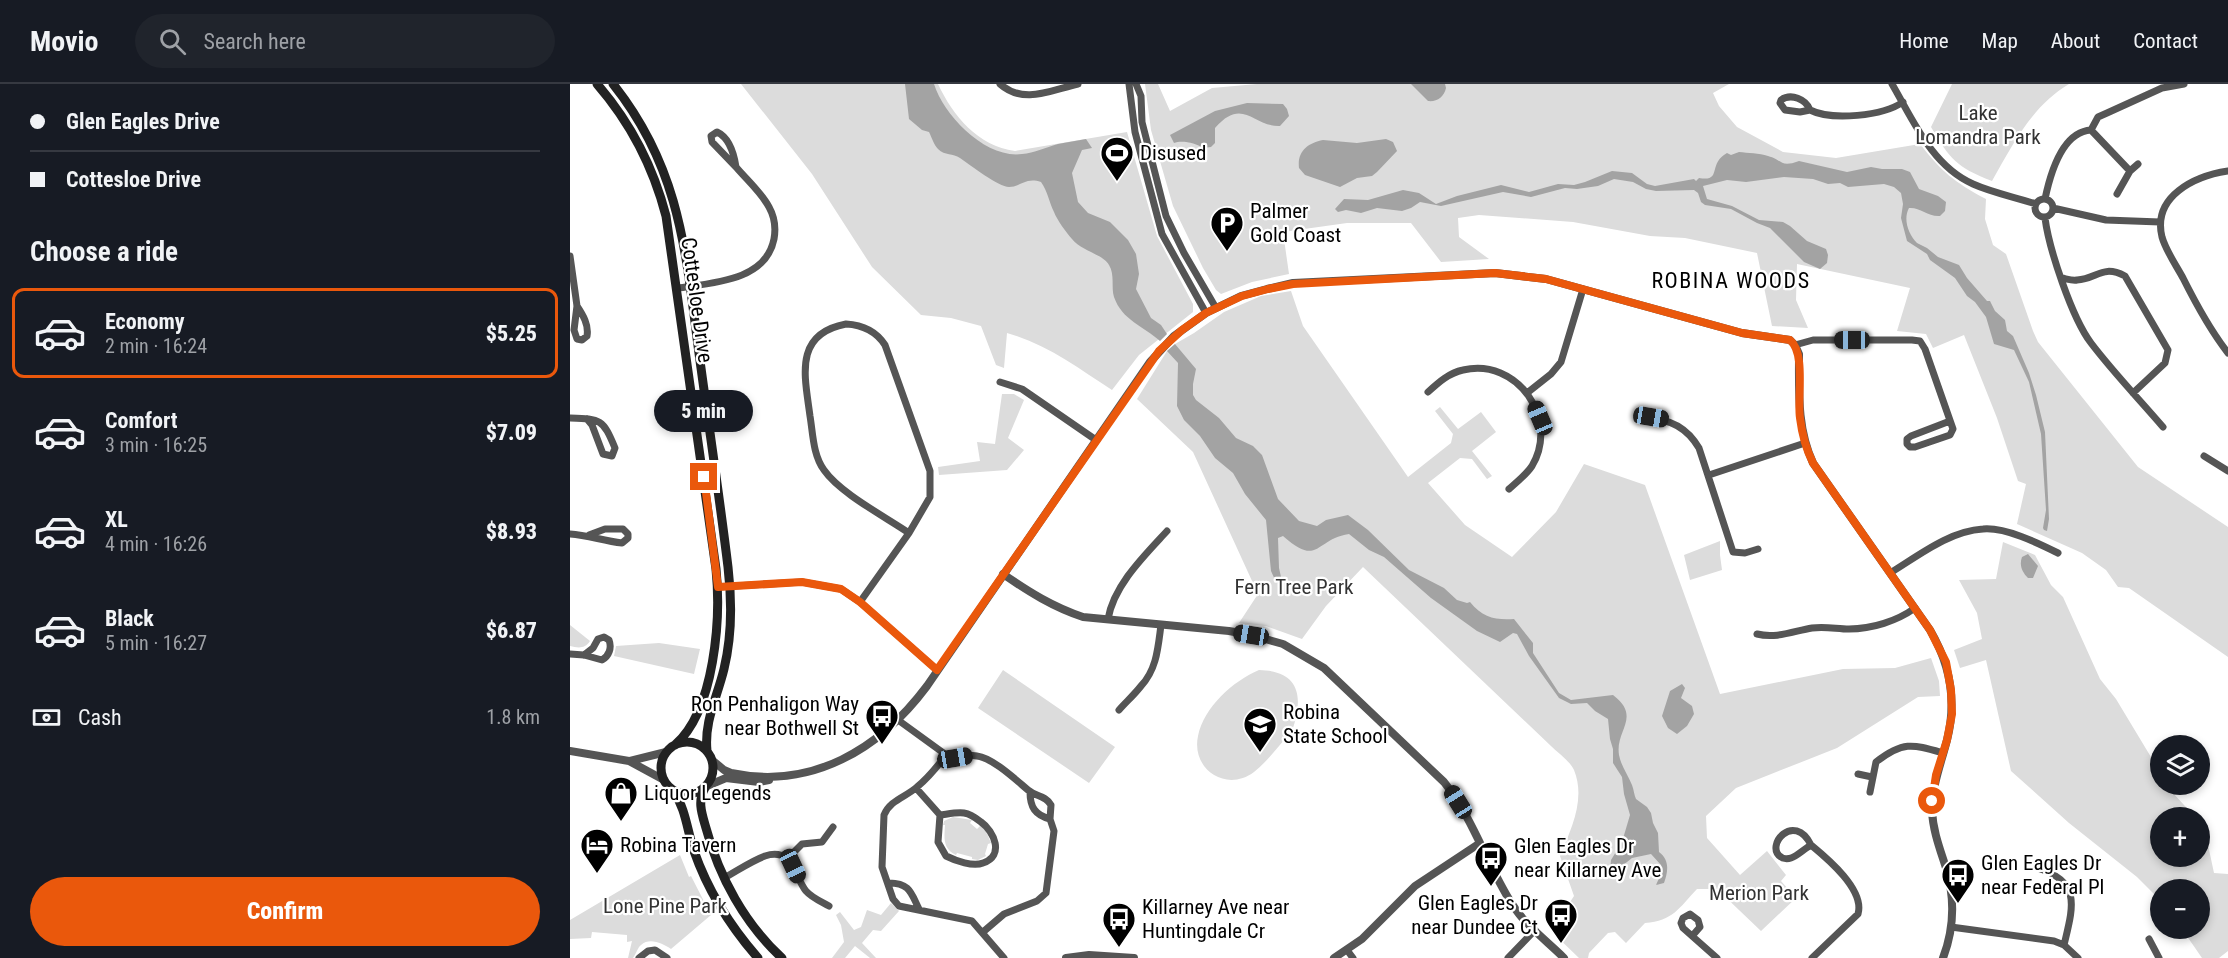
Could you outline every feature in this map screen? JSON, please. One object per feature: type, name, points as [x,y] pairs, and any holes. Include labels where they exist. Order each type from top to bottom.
[{"type":"main road","name":"Cottesloe Drive","points":[[597,84],[630,129],[653,175],[668,222],[718,587],[717,633],[710,672],[694,720],[686,734],[675,745]]},
{"type":"main road","name":"Cottesloe Drive","points":[[613,84],[640,122],[667,176],[678,213],[690,286],[730,586],[728,647],[708,719],[709,755]]},
{"type":"main road","points":[[758,958],[732,927],[710,890],[690,841],[682,805],[664,780],[661,767],[666,752],[675,745],[692,743],[709,755],[713,772],[701,797],[710,843],[724,878],[747,918],[782,958]]},
{"type":"main road","points":[[673,790],[690,794],[706,787]]},
{"type":"street","points":[[1000,84],[1011,92],[1029,96],[1078,84]]},
{"type":"street","points":[[1129,84],[1135,132],[1161,234],[1206,313]]},
{"type":"street","points":[[1136,84],[1141,96],[1142,122],[1166,216],[1184,253],[1216,308]]},
{"type":"street","points":[[1892,84],[1934,154],[1952,172],[1972,184],[2036,204]]},
{"type":"street","points":[[2091,130],[2098,117],[2162,88],[2184,84]]},
{"type":"street","points":[[1810,110],[1825,116],[1837,116],[1888,111],[1903,102]]},
{"type":"street","points":[[2045,199],[2061,154],[2083,130],[2091,130],[2130,171]]},
{"type":"street","points":[[678,288],[747,273],[764,261],[773,244],[774,226],[769,206],[712,142],[710,139],[714,133],[721,133],[730,146],[736,167]]},
{"type":"street","points":[[2117,194],[2130,171],[2138,164]]},
{"type":"street","points":[[2228,171],[2202,178],[2182,188],[2166,204],[2160,222],[2163,239],[2170,254],[2199,309],[2228,353]]},
{"type":"street","points":[[2045,199],[2051,202],[2053,208],[2052,213],[2045,218],[2037,215],[2035,210],[2036,204],[2045,199]]},
{"type":"street","points":[[2053,208],[2106,220],[2160,222]]},
{"type":"street","points":[[2045,218],[2048,239],[2062,278],[2075,312],[2090,341],[2163,427]]},
{"type":"street","points":[[570,256],[577,306]]},
{"type":"street","points":[[2062,278],[2079,280],[2097,273],[2116,271],[2125,276],[2168,350],[2165,363],[2133,393]]},
{"type":"street","points":[[706,787],[726,778],[759,782],[809,771],[836,762],[869,744],[898,720],[937,670],[1159,351],[1206,313],[1242,296],[1293,284],[1495,273],[1518,275],[1546,279],[1742,333],[1790,340],[1795,345],[1799,354],[1800,416],[1805,443],[1819,474],[1916,608],[1937,642],[1946,662],[1952,714],[1934,786],[1932,813],[1936,839],[1950,884],[1951,927],[1943,958]]},
{"type":"street","points":[[1527,393],[1551,374],[1561,362],[1583,289]]},
{"type":"street","points":[[860,602],[909,532],[930,497],[931,477],[891,358],[883,341],[864,327],[846,324],[829,329],[811,345],[804,368],[818,460],[823,470],[836,483],[909,532]]},
{"type":"street","points":[[1795,345],[1813,340],[1920,341],[1925,349],[1950,422],[1953,431],[1950,435],[1916,447],[1910,447],[1907,444],[1907,439],[1911,435],[1950,422]]},
{"type":"street","points":[[1428,392],[1452,374],[1474,368],[1500,372],[1511,377],[1527,393],[1540,418],[1540,442],[1532,466],[1509,489]]},
{"type":"street","points":[[1000,382],[1022,389],[1096,440]]},
{"type":"street","points":[[1637,419],[1651,417],[1681,426],[1694,440],[1709,475],[1733,552],[1745,554],[1758,549]]},
{"type":"street","points":[[570,418],[587,418],[594,418],[602,422],[608,429],[615,448],[612,456],[603,454],[587,418]]},
{"type":"street","points":[[1709,475],[1805,443]]},
{"type":"street","points":[[2204,456],[2228,471]]},
{"type":"street","points":[[570,534],[589,535],[622,543],[628,538],[628,534],[623,529],[605,529],[589,535]]},
{"type":"street","points":[[1890,573],[1930,548],[1956,536],[1983,529],[2011,533],[2042,544],[2058,553]]},
{"type":"street","points":[[1108,619],[1114,598],[1142,558],[1167,531]]},
{"type":"street","points":[[1004,574],[1038,598],[1083,617],[1229,631],[1269,639],[1296,650],[1324,668],[1444,782],[1458,802],[1512,903],[1535,930],[1564,958]]},
{"type":"street","points":[[718,587],[812,583],[841,589],[860,602],[937,670]]},
{"type":"street","points":[[1757,634],[1775,636],[1832,626],[1849,629],[1872,626],[1902,617],[1916,608]]},
{"type":"street","points":[[1119,710],[1143,685],[1153,670],[1161,625]]},
{"type":"street","points":[[570,654],[584,654]]},
{"type":"street","points":[[898,720],[946,755],[952,758],[974,755],[984,758],[1024,785],[1030,792],[1049,801],[1052,810],[1050,819],[1054,831],[1046,893],[1037,901],[1005,914],[983,932]]},
{"type":"street","points":[[1870,792],[1876,762],[1905,746],[1916,745],[1943,753]]},
{"type":"street","points":[[570,751],[629,761],[664,780]]},
{"type":"street","points":[[629,761],[666,752]]},
{"type":"street","points":[[709,755],[724,770],[731,773],[776,777]]},
{"type":"street","points":[[946,755],[916,788],[889,806],[885,814],[882,867],[897,904],[902,907],[972,921],[1004,958]]},
{"type":"street","points":[[1858,774],[1872,777]]},
{"type":"street","points":[[916,788],[940,815],[938,842],[946,856],[975,864],[984,863],[992,858],[996,842],[991,829],[968,814],[940,815]]},
{"type":"street","points":[[1030,792],[1030,803],[1034,811],[1050,819]]},
{"type":"street","points":[[787,859],[802,844],[822,842],[833,827]]},
{"type":"street","points":[[1811,845],[1791,858],[1781,857],[1776,848],[1778,839],[1784,833],[1800,831],[1854,888],[1860,906],[1858,914],[1812,958]]},
{"type":"street","points":[[1334,958],[1350,954],[1362,939],[1416,886],[1480,843]]},
{"type":"street","points":[[724,878],[768,856],[778,855],[787,859],[793,866],[807,892],[829,906]]},
{"type":"street","points":[[2037,868],[2053,872],[2070,890],[2072,901],[2064,945]]},
{"type":"street","points":[[889,883],[900,883],[907,888],[919,909]]},
{"type":"street","points":[[1951,927],[2054,941],[2064,945],[2078,958]]},
{"type":"street","points":[[1508,958],[1535,930]]},
{"type":"street","points":[[1693,935],[1717,958]]},
{"type":"street","points":[[2149,939],[2159,958]]},
{"type":"street","points":[[639,958],[648,951],[655,950],[667,958]]},
{"type":"street","points":[[1066,958],[1089,955],[1134,958]]},
{"type":"green space","points":[[741,84],[938,84],[951,107],[968,128],[989,143],[1015,151],[1127,132],[1157,236],[1193,304],[1193,312],[1139,355],[1112,390],[1049,350],[1007,333],[1004,368],[996,365],[981,326],[951,318],[921,315],[872,267],[812,174]]},
{"type":"green space","points":[[1145,84],[1158,84],[1170,111],[1212,88],[1257,84],[1729,84],[1713,93],[1719,106],[1737,127],[1783,152],[1836,158],[1920,144],[1949,176],[1986,199],[1985,219],[1993,245],[2006,254],[2038,342],[2138,467],[2228,527],[2228,657],[2129,588],[2118,587],[2106,570],[2082,553],[2017,524],[2026,484],[2018,481],[1997,418],[1964,335],[1933,348],[1926,334],[1897,331],[1910,288],[1797,264],[1796,300],[1808,328],[1772,326],[1757,253],[1685,238],[1650,236],[1573,222],[1479,215],[1458,218],[1459,237],[1489,259],[1441,262],[1411,223],[1347,223],[1283,232],[1289,274],[1252,282],[1221,294],[1216,290],[1203,268],[1173,206],[1151,130]]},
{"type":"green space","name":"Lake Lomandra Park","points":[[1952,84],[2069,84],[2044,103],[2024,127],[1992,181],[1955,161],[1931,127]]},
{"type":"green space","points":[[1291,291],[1303,326],[1408,477],[1451,443],[1453,434],[1435,411],[1440,407],[1458,429],[1481,412],[1496,432],[1472,451],[1492,476],[1487,479],[1472,459],[1460,458],[1428,483],[1465,525],[1512,557],[1556,512],[1584,464],[1645,485],[1720,694],[1843,669],[1895,668],[1931,658],[1939,681],[1940,696],[1918,697],[1837,748],[1736,788],[1706,816],[1707,838],[1740,875],[1767,851],[1786,875],[1781,881],[1796,898],[1761,931],[1717,889],[1697,889],[1675,912],[1662,920],[1645,923],[1626,943],[1615,932],[1608,933],[1589,953],[1588,958],[1579,958],[1551,931],[1574,896],[1560,856],[1578,803],[1577,781],[1574,770],[1567,760],[1363,567],[1326,606],[1302,639],[1266,626],[1239,623],[1258,594],[1193,452],[1137,399],[1167,351],[1175,344],[1224,312],[1261,296]]},
{"type":"green space","points":[[1002,394],[1014,394],[1024,400],[1008,438],[1024,450],[1007,470],[939,475],[938,467],[980,461],[977,442],[995,444]]},
{"type":"green space","points":[[1720,541],[1722,570],[1690,580],[1684,555]]},
{"type":"green space","points":[[2003,542],[2035,555],[2051,585],[2063,597],[2100,679],[2116,699],[2150,755],[2150,795],[2175,795],[2186,807],[2150,807],[2150,867],[2210,867],[2210,854],[2214,873],[2228,874],[2228,951],[2219,958],[2202,958],[2189,939],[2210,939],[2210,879],[2150,879],[2150,890],[2011,771],[1986,660],[1960,668],[1954,650],[1982,639],[1977,613],[1959,580],[1996,579]]},
{"type":"green space","points":[[570,625],[590,641],[588,644],[581,647],[570,646]]},
{"type":"green space","points":[[659,643],[700,649],[694,674],[614,656],[616,646]]},
{"type":"green space","points":[[1003,670],[1115,747],[1089,783],[978,708]]},
{"type":"green space","points":[[1259,670],[1283,675],[1291,681],[1295,688],[1298,707],[1292,731],[1254,772],[1243,778],[1222,779],[1205,767],[1200,758],[1197,748],[1201,725],[1221,696],[1239,681]]},
{"type":"green space","points":[[953,817],[972,820],[970,823],[977,829],[980,826],[985,829],[991,843],[988,844],[986,856],[978,860],[957,853],[956,855],[949,850],[945,839],[945,825],[943,825],[944,821]]},
{"type":"green space","name":"Lone Pine Park","points":[[680,855],[689,877],[691,876],[711,915],[671,949],[652,941],[640,946],[633,958],[628,958],[632,941],[627,942],[627,935],[592,932],[591,938],[570,939],[570,920]]},
{"type":"green space","points":[[891,903],[899,911],[881,931],[873,930],[862,943],[876,958],[870,958],[855,946],[845,958],[832,958],[844,942],[841,925],[836,915],[840,912],[854,930],[861,927],[867,910],[881,915]]},
{"type":"shaded area","points":[[905,84],[934,84],[939,96],[957,122],[968,133],[994,150],[1008,154],[1022,154],[1086,139],[1092,148],[1082,150],[1072,173],[1078,202],[1088,213],[1110,222],[1128,240],[1136,254],[1139,274],[1136,289],[1151,318],[1161,325],[1167,334],[1160,341],[1122,311],[1114,297],[1109,265],[1102,258],[1081,247],[1070,236],[1055,215],[1041,182],[1027,181],[1013,187],[1004,186],[957,156],[943,153],[938,149],[929,132],[922,130],[909,119]]},
{"type":"shaded area","points":[[1411,84],[1445,84],[1446,88],[1440,98],[1428,101]]},
{"type":"shaded area","points":[[1247,103],[1283,104],[1289,116],[1280,126],[1262,122],[1248,115],[1233,114],[1215,128],[1215,143],[1211,147],[1203,148],[1185,142],[1174,143],[1170,135],[1215,111]]},
{"type":"shaded area","points":[[1386,139],[1393,142],[1397,151],[1372,176],[1357,178],[1340,187],[1305,175],[1299,168],[1302,152],[1313,143],[1323,140],[1357,143]]},
{"type":"shaded area","points":[[1739,152],[1765,155],[1785,164],[1799,161],[1847,172],[1871,167],[1902,169],[1910,172],[1919,189],[1938,196],[1946,202],[1945,211],[1940,216],[1909,208],[1906,217],[1907,226],[1917,243],[1938,257],[1959,265],[1967,278],[2005,320],[2007,331],[2013,336],[2029,373],[2045,432],[2049,519],[2047,531],[2043,528],[2046,510],[2041,434],[2029,382],[2014,350],[1994,344],[1986,317],[1975,302],[1967,296],[1955,278],[1930,260],[1927,254],[1907,241],[1901,218],[1903,204],[1901,193],[1894,187],[1884,184],[1848,187],[1840,183],[1828,184],[1813,179],[1784,177],[1746,182],[1727,180],[1703,186],[1707,199],[1732,206],[1759,220],[1783,222],[1807,241],[1826,249],[1827,263],[1820,269],[1804,262],[1770,228],[1731,209],[1705,205],[1694,190],[1656,191],[1633,182],[1614,179],[1598,186],[1565,188],[1531,197],[1503,192],[1441,206],[1420,202],[1402,211],[1377,208],[1361,213],[1346,210],[1338,212],[1335,209],[1344,199],[1368,200],[1403,190],[1419,193],[1436,204],[1501,185],[1529,192],[1558,184],[1574,185],[1612,171],[1632,173],[1647,184],[1655,186],[1694,179],[1696,181],[1699,178],[1711,177],[1721,157],[1727,153],[1731,155]]},
{"type":"shaded area","points":[[1175,344],[1196,369],[1193,395],[1196,400],[1219,418],[1236,438],[1253,446],[1262,455],[1278,499],[1299,521],[1317,526],[1326,520],[1348,515],[1368,530],[1409,570],[1444,588],[1457,600],[1470,602],[1485,615],[1514,619],[1533,643],[1533,653],[1559,693],[1571,700],[1613,695],[1621,703],[1626,710],[1627,717],[1620,738],[1619,755],[1636,799],[1651,813],[1658,833],[1659,852],[1666,862],[1664,883],[1656,885],[1661,865],[1651,854],[1632,858],[1617,870],[1610,871],[1611,860],[1622,842],[1630,815],[1622,777],[1613,763],[1608,719],[1587,703],[1571,704],[1559,698],[1529,656],[1517,634],[1513,633],[1500,642],[1477,631],[1431,598],[1384,557],[1369,550],[1349,534],[1311,551],[1304,550],[1283,536],[1278,538],[1279,568],[1283,586],[1276,582],[1271,571],[1266,520],[1245,494],[1233,473],[1215,458],[1200,436],[1184,420],[1177,406],[1178,363],[1167,351]]},
{"type":"shaded area","points":[[2028,554],[2038,566],[2033,578],[2028,578],[2021,566],[2022,557]]},
{"type":"shaded area","points":[[1682,684],[1685,688],[1681,698],[1692,706],[1694,714],[1687,726],[1677,734],[1668,728],[1662,716],[1670,691]]},
{"type":"place","name":"Disused","points":[[1117,182]]},
{"type":"place","name":"Palmer Gold Coast","points":[[1227,252]]},
{"type":"place","name":"Ron Penhaligon Way near Bothwell St","points":[[882,745]]},
{"type":"place","name":"Robina State School","points":[[1260,753]]},
{"type":"place","name":"Liquor Legends","points":[[621,822]]},
{"type":"place","name":"Robina Tavern","points":[[597,874]]},
{"type":"place","name":"Glen Eagles Dr near Killarney Ave","points":[[1491,887]]},
{"type":"place","name":"Glen Eagles Dr near Federal Pl","points":[[1958,904]]},
{"type":"place","name":"Glen Eagles Dr near Dundee Ct","points":[[1561,944]]},
{"type":"place","name":"Killarney Ave near Huntingdale Cr","points":[[1119,948]]},
{"type":"district","name":"ROBINA WOODS","points":[[1731,280]]},
{"type":"route","points":[[704,477],[718,587],[802,582],[841,589],[860,602],[937,670],[1159,351],[1174,336],[1206,313],[1242,296],[1293,284],[1495,273],[1546,279],[1742,333],[1790,340],[1798,350],[1800,416],[1805,443],[1813,463],[1930,630],[1946,662],[1952,714],[1936,775],[1932,801]]},
{"type":"park label","name":"Fern Tree Park","points":[[1294,587]]},
{"type":"park label","name":"Merion Park","points":[[1759,893]]}]
